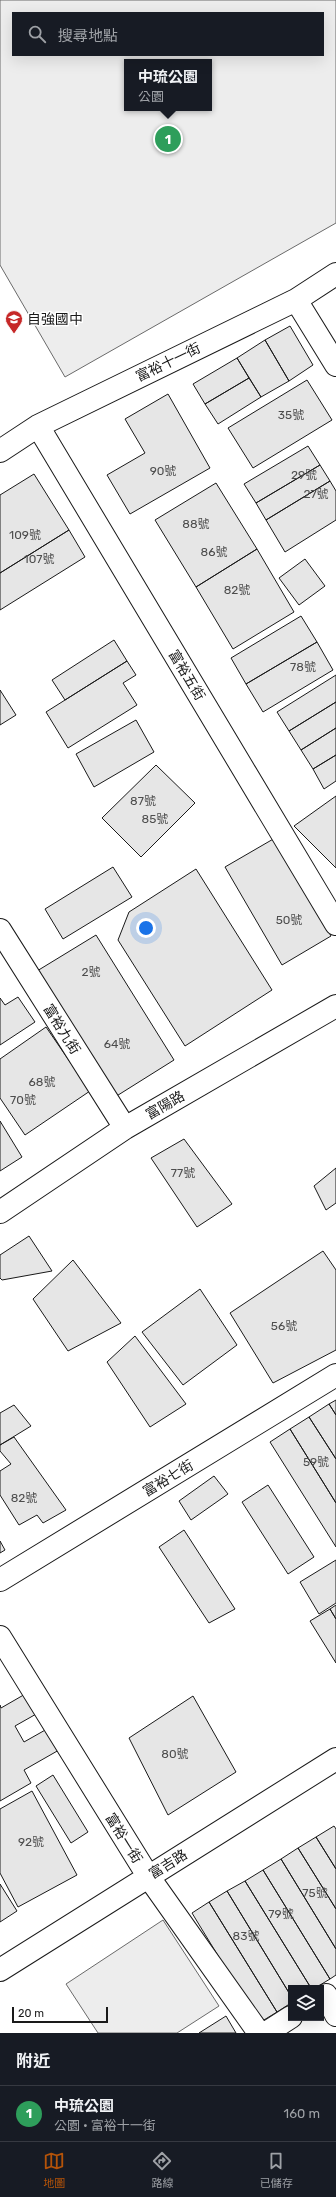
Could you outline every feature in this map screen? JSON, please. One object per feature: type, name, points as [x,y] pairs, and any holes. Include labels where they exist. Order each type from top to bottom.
[{"type":"street","name":"富裕十一街","points":[[0,451],[38,426],[296,300],[336,274]]},
{"type":"street","points":[[296,300],[336,365]]},
{"type":"street","name":"富裕五街","points":[[38,426],[336,924]]},
{"type":"street","name":"富裕九街","points":[[0,930],[125,1128]]},
{"type":"street","name":"富陽路","points":[[0,1212],[125,1128],[336,1006]]},
{"type":"street","name":"富裕七街","points":[[0,1580],[336,1375]]},
{"type":"street","name":"富裕一街","points":[[0,1637],[148,1876],[259,2033]]},
{"type":"street","name":"富吉路","points":[[0,1970],[336,1758]]},
{"type":"street","points":[[324,1996],[326,1995],[336,2015]]},
{"type":"street","points":[[266,2033],[288,2019]]},
{"type":"shaded area","points":[[0,0],[336,0],[336,223],[65,377],[0,265]]},
{"type":"shaded area","points":[[163,1920],[219,2006],[177,2033],[98,2033],[66,1984]]},
{"type":"building","points":[[290,326],[313,365],[289,381],[265,340]]},
{"type":"building","points":[[265,340],[289,381],[261,397],[237,358]]},
{"type":"building","points":[[237,358],[249,378],[205,404],[193,384]]},
{"type":"building","points":[[249,378],[261,397],[218,424],[205,404]]},
{"type":"building","points":[[307,380],[332,420],[253,468],[228,428]]},
{"type":"building","points":[[168,394],[210,468],[130,514],[107,475],[145,453],[125,419]]},
{"type":"building","points":[[308,446],[320,465],[256,503],[244,484]]},
{"type":"building","points":[[320,465],[330,481],[266,520],[256,503]]},
{"type":"building","points":[[34,474],[69,530],[0,573],[0,495]]},
{"type":"building","points":[[330,481],[336,491],[336,520],[285,552],[266,520]]},
{"type":"building","points":[[216,483],[257,549],[196,587],[155,520]]},
{"type":"building","points":[[69,530],[85,557],[0,610],[0,573]]},
{"type":"building","points":[[257,549],[294,612],[233,649],[196,587]]},
{"type":"building","points":[[305,559],[325,586],[299,605],[279,578]]},
{"type":"building","points":[[301,616],[317,642],[246,684],[231,658]]},
{"type":"building","points":[[114,640],[127,661],[65,700],[52,680]]},
{"type":"building","points":[[317,642],[333,670],[263,712],[246,684]]},
{"type":"building","points":[[127,661],[136,675],[123,683],[137,705],[68,748],[46,712]]},
{"type":"building","points":[[336,675],[336,702],[289,731],[277,712]]},
{"type":"building","points":[[0,690],[16,715],[0,725]]},
{"type":"building","points":[[336,702],[336,728],[301,750],[289,731]]},
{"type":"building","points":[[136,720],[154,752],[94,787],[76,754]]},
{"type":"building","points":[[336,728],[336,755],[313,769],[301,750]]},
{"type":"building","points":[[336,755],[336,781],[324,789],[313,769]]},
{"type":"building","points":[[156,765],[195,803],[141,857],[102,818]]},
{"type":"building","points":[[336,796],[336,868],[294,826]]},
{"type":"building","points":[[275,838],[331,936],[282,965],[225,867]]},
{"type":"building","points":[[113,867],[132,897],[63,939],[45,909]]},
{"type":"building","points":[[196,869],[272,990],[185,1046],[118,940],[129,912]]},
{"type":"building","points":[[96,935],[174,1060],[115,1097],[37,971]]},
{"type":"building","points":[[18,997],[35,1022],[0,1045],[0,998],[5,1005]]},
{"type":"building","points":[[46,1027],[90,1091],[25,1135],[0,1098],[0,1059]]},
{"type":"building","points":[[0,1121],[22,1157],[0,1171]]},
{"type":"building","points":[[184,1139],[232,1204],[197,1227],[151,1158]]},
{"type":"building","points":[[336,1168],[336,1203],[326,1210],[314,1186]]},
{"type":"building","points":[[29,1236],[52,1271],[2,1280],[0,1278],[0,1255]]},
{"type":"building","points":[[323,1251],[336,1270],[336,1350],[273,1383],[230,1313]]},
{"type":"building","points":[[73,1260],[121,1323],[68,1351],[33,1299]]},
{"type":"building","points":[[200,1289],[237,1345],[183,1385],[142,1332]]},
{"type":"building","points":[[135,1336],[186,1404],[150,1427],[107,1362]]},
{"type":"building","points":[[336,1400],[336,1415],[329,1404]]},
{"type":"building","points":[[329,1404],[336,1415],[336,1459],[309,1417]]},
{"type":"building","points":[[14,1405],[31,1426],[0,1445],[0,1413]]},
{"type":"building","points":[[309,1417],[336,1459],[336,1503],[290,1429]]},
{"type":"building","points":[[290,1429],[336,1503],[336,1547],[270,1442]]},
{"type":"building","points":[[14,1437],[66,1510],[43,1523],[37,1515],[19,1525],[0,1495],[0,1471],[11,1464],[0,1451],[0,1445]]},
{"type":"building","points":[[214,1476],[228,1494],[191,1520],[179,1501]]},
{"type":"building","points":[[268,1485],[314,1557],[288,1574],[242,1502]]},
{"type":"building","points":[[184,1530],[235,1609],[209,1623],[159,1547]]},
{"type":"building","points":[[0,1541],[5,1550],[0,1553]]},
{"type":"building","points":[[336,1560],[336,1603],[319,1614],[300,1582]]},
{"type":"building","points":[[336,1605],[336,1619],[330,1609]]},
{"type":"building","points":[[330,1609],[336,1619],[336,1663],[310,1621]]},
{"type":"building","points":[[27,1693],[38,1713],[15,1726],[24,1742],[47,1729],[59,1750],[24,1770],[31,1783],[0,1801],[0,1705],[1,1708]]},
{"type":"building","points":[[193,1696],[236,1772],[168,1815],[129,1738]]},
{"type":"building","points":[[53,1775],[88,1832],[71,1843],[36,1786]]},
{"type":"building","points":[[32,1791],[77,1875],[18,1907],[0,1873],[0,1809]]},
{"type":"building","points":[[334,1826],[336,1829],[336,1869],[316,1837]]},
{"type":"building","points":[[316,1837],[336,1869],[336,1909],[298,1848]]},
{"type":"building","points":[[298,1848],[336,1909],[336,1949],[281,1859]]},
{"type":"building","points":[[281,1859],[336,1949],[336,1975],[330,1979],[263,1870]]},
{"type":"building","points":[[263,1870],[330,1979],[320,1985],[309,1985],[245,1881]]},
{"type":"building","points":[[245,1881],[309,1985],[288,1985],[288,1991],[227,1891]]},
{"type":"building","points":[[0,1884],[17,1911],[0,1922]]},
{"type":"building","points":[[227,1891],[288,1991],[288,2005],[277,2012],[209,1902]]},
{"type":"building","points":[[209,1902],[277,2012],[259,2023],[192,1913]]},
{"type":"building","points":[[226,2016],[236,2033],[199,2033]]},
{"type":"place","name":"中琉公園","points":[[168,139]]},
{"type":"place","name":"自強國中","points":[[14,334]]}]
